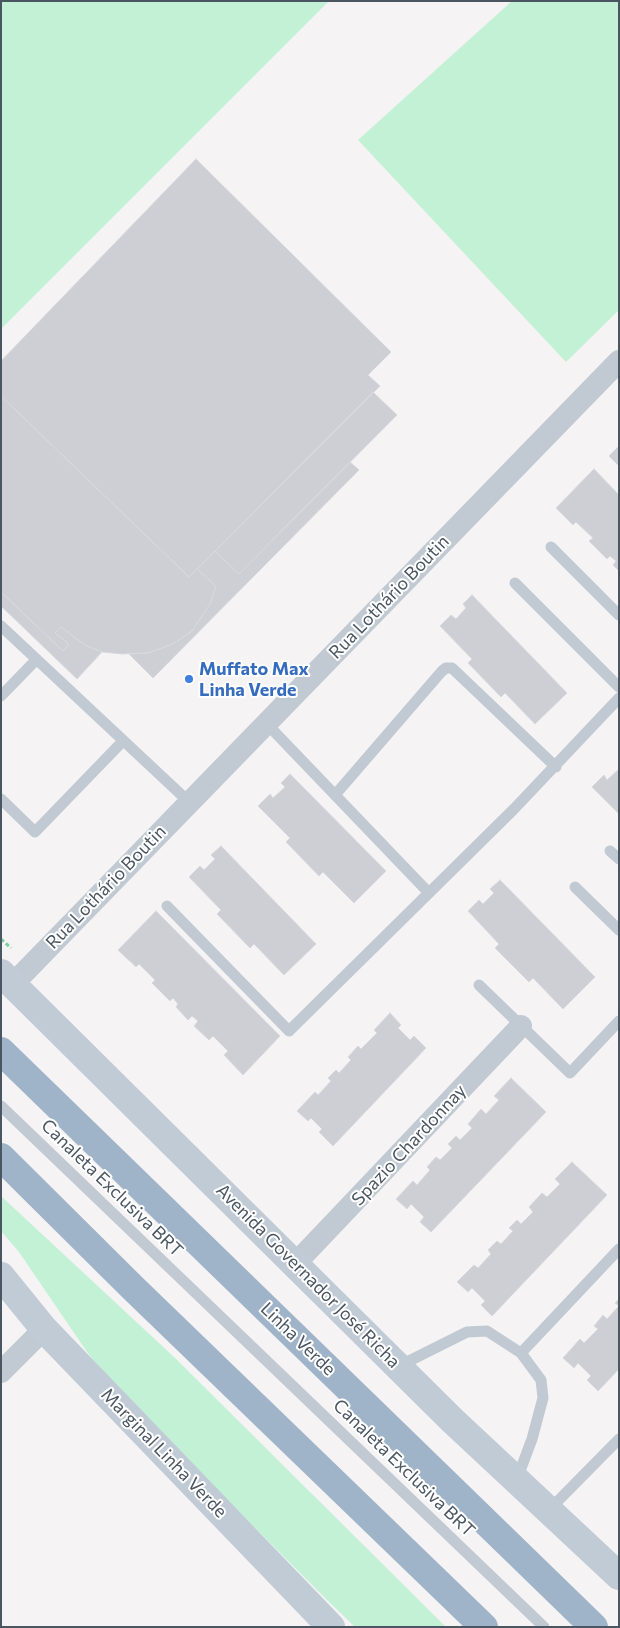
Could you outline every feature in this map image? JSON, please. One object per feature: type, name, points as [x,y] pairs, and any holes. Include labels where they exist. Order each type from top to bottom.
[{"type":"highway","name":"Linha Verde","points":[[1,1051],[594,1627]]},
{"type":"highway","points":[[1,1157],[139,1294],[484,1627]]},
{"type":"main road","name":"Avenida Governador José Richa","points":[[9,969],[399,1366],[619,1576]]},
{"type":"main road","name":"Marginal Linha Verde","points":[[1,1276],[44,1329],[331,1627]]},
{"type":"street","name":"Rua Lothário Boutin","points":[[9,969],[189,802],[619,361]]},
{"type":"street","name":"Spazio Chardonnay","points":[[296,1263],[521,1026]]},
{"type":"street","points":[[1,1372],[44,1329]]},
{"type":"lane","points":[[551,547],[619,615]]},
{"type":"lane","points":[[516,583],[619,687]]},
{"type":"lane","points":[[1,626],[189,802]]},
{"type":"lane","points":[[1,696],[36,660]]},
{"type":"lane","points":[[335,795],[436,677],[446,668],[452,668],[556,767]]},
{"type":"lane","points":[[167,906],[289,1031],[556,767],[619,698]]},
{"type":"lane","points":[[266,723],[429,893]]},
{"type":"lane","points":[[1,799],[35,832],[123,741]]},
{"type":"lane","points":[[575,887],[619,930]]},
{"type":"lane","points":[[479,984],[570,1073],[619,1021]]},
{"type":"lane","name":"Canaleta Exclusiva BRT","points":[[1,1106],[544,1627]]},
{"type":"lane","points":[[520,1353],[619,1249]]},
{"type":"lane","points":[[399,1366],[467,1332],[487,1332],[520,1353],[541,1380],[543,1398],[532,1439],[517,1480]]},
{"type":"lane","points":[[549,1510],[619,1439]]},
{"type":"path","points":[[1,939],[9,969]]},
{"type":"green space","points":[[1,1],[329,1],[1,329]]},
{"type":"green space","points":[[512,1],[619,1],[619,310],[566,362],[358,140]]},
{"type":"green space","points":[[1,1196],[174,1357],[446,1627],[355,1627],[328,1601],[116,1388],[87,1352],[19,1252],[1,1231]]},
{"type":"building","points":[[196,159],[391,352],[368,375],[380,386],[189,577],[1,396],[1,361]]},
{"type":"building","points":[[373,392],[397,415],[239,574],[215,551]]},
{"type":"building","points":[[1,396],[189,577],[197,569],[216,586],[210,604],[192,631],[173,644],[148,653],[122,654],[102,652],[85,645],[61,627],[55,633],[69,644],[63,651],[1,592]]},
{"type":"building","points":[[619,446],[619,466],[609,456]]},
{"type":"building","points":[[350,462],[359,470],[153,678],[129,654],[148,653],[173,644],[192,631],[210,604],[216,586],[197,569],[215,551],[239,574]]},
{"type":"building","points":[[594,469],[619,495],[619,571],[613,565],[616,561],[610,556],[607,559],[589,541],[593,538],[576,522],[573,525],[556,508]]},
{"type":"building","points":[[1,592],[63,651],[69,644],[55,633],[61,627],[85,645],[102,652],[77,679],[1,606]]},
{"type":"building","points":[[472,595],[567,693],[535,724],[505,693],[501,697],[468,663],[472,659],[440,626],[451,615],[456,619],[466,608],[463,604]]},
{"type":"building","points":[[619,769],[619,814],[592,787],[604,775],[607,780]]},
{"type":"building","points":[[290,774],[386,871],[354,903],[323,872],[319,876],[286,842],[290,838],[258,806],[270,794],[273,798],[285,787],[281,783]]},
{"type":"building","points":[[221,846],[316,944],[284,975],[254,944],[250,948],[217,914],[221,910],[189,877],[200,866],[204,870],[215,859],[211,855]]},
{"type":"building","points":[[500,880],[595,977],[563,1009],[533,978],[529,982],[495,948],[499,944],[468,911],[479,900],[483,904],[494,893],[490,889]]},
{"type":"building","points":[[156,911],[280,1036],[243,1075],[224,1055],[228,1051],[213,1036],[209,1040],[194,1026],[198,1021],[192,1016],[188,1020],[176,1007],[178,1004],[173,998],[170,1001],[152,983],[155,980],[139,964],[136,967],[118,950]]},
{"type":"building","points":[[390,1013],[401,1025],[398,1028],[410,1040],[414,1036],[426,1048],[333,1146],[319,1132],[322,1129],[311,1118],[308,1121],[297,1111],[315,1092],[318,1095],[331,1081],[328,1078],[336,1070],[339,1073],[351,1060],[348,1057],[358,1046],[361,1049],[377,1033],[374,1030]]},
{"type":"building","points":[[511,1078],[546,1112],[431,1232],[420,1222],[424,1217],[411,1204],[407,1209],[396,1199],[413,1181],[417,1185],[430,1170],[427,1167],[436,1157],[440,1160],[452,1148],[448,1144],[456,1136],[460,1140],[472,1128],[468,1124],[481,1109],[486,1114],[499,1100],[494,1096]]},
{"type":"building","points":[[572,1162],[607,1195],[492,1316],[481,1305],[485,1301],[472,1288],[468,1292],[457,1282],[474,1265],[478,1268],[491,1254],[488,1250],[497,1241],[501,1244],[513,1231],[509,1228],[517,1220],[521,1224],[533,1212],[529,1207],[542,1193],[547,1197],[560,1184],[555,1179]]},
{"type":"building","points":[[619,1306],[619,1369],[598,1391],[587,1380],[591,1376],[578,1363],[574,1368],[563,1358],[580,1339],[584,1343],[598,1329],[594,1326],[603,1315],[607,1319]]},
{"type":"place","name":"Muffato Max Linha Verde","points":[[189,679]]}]
